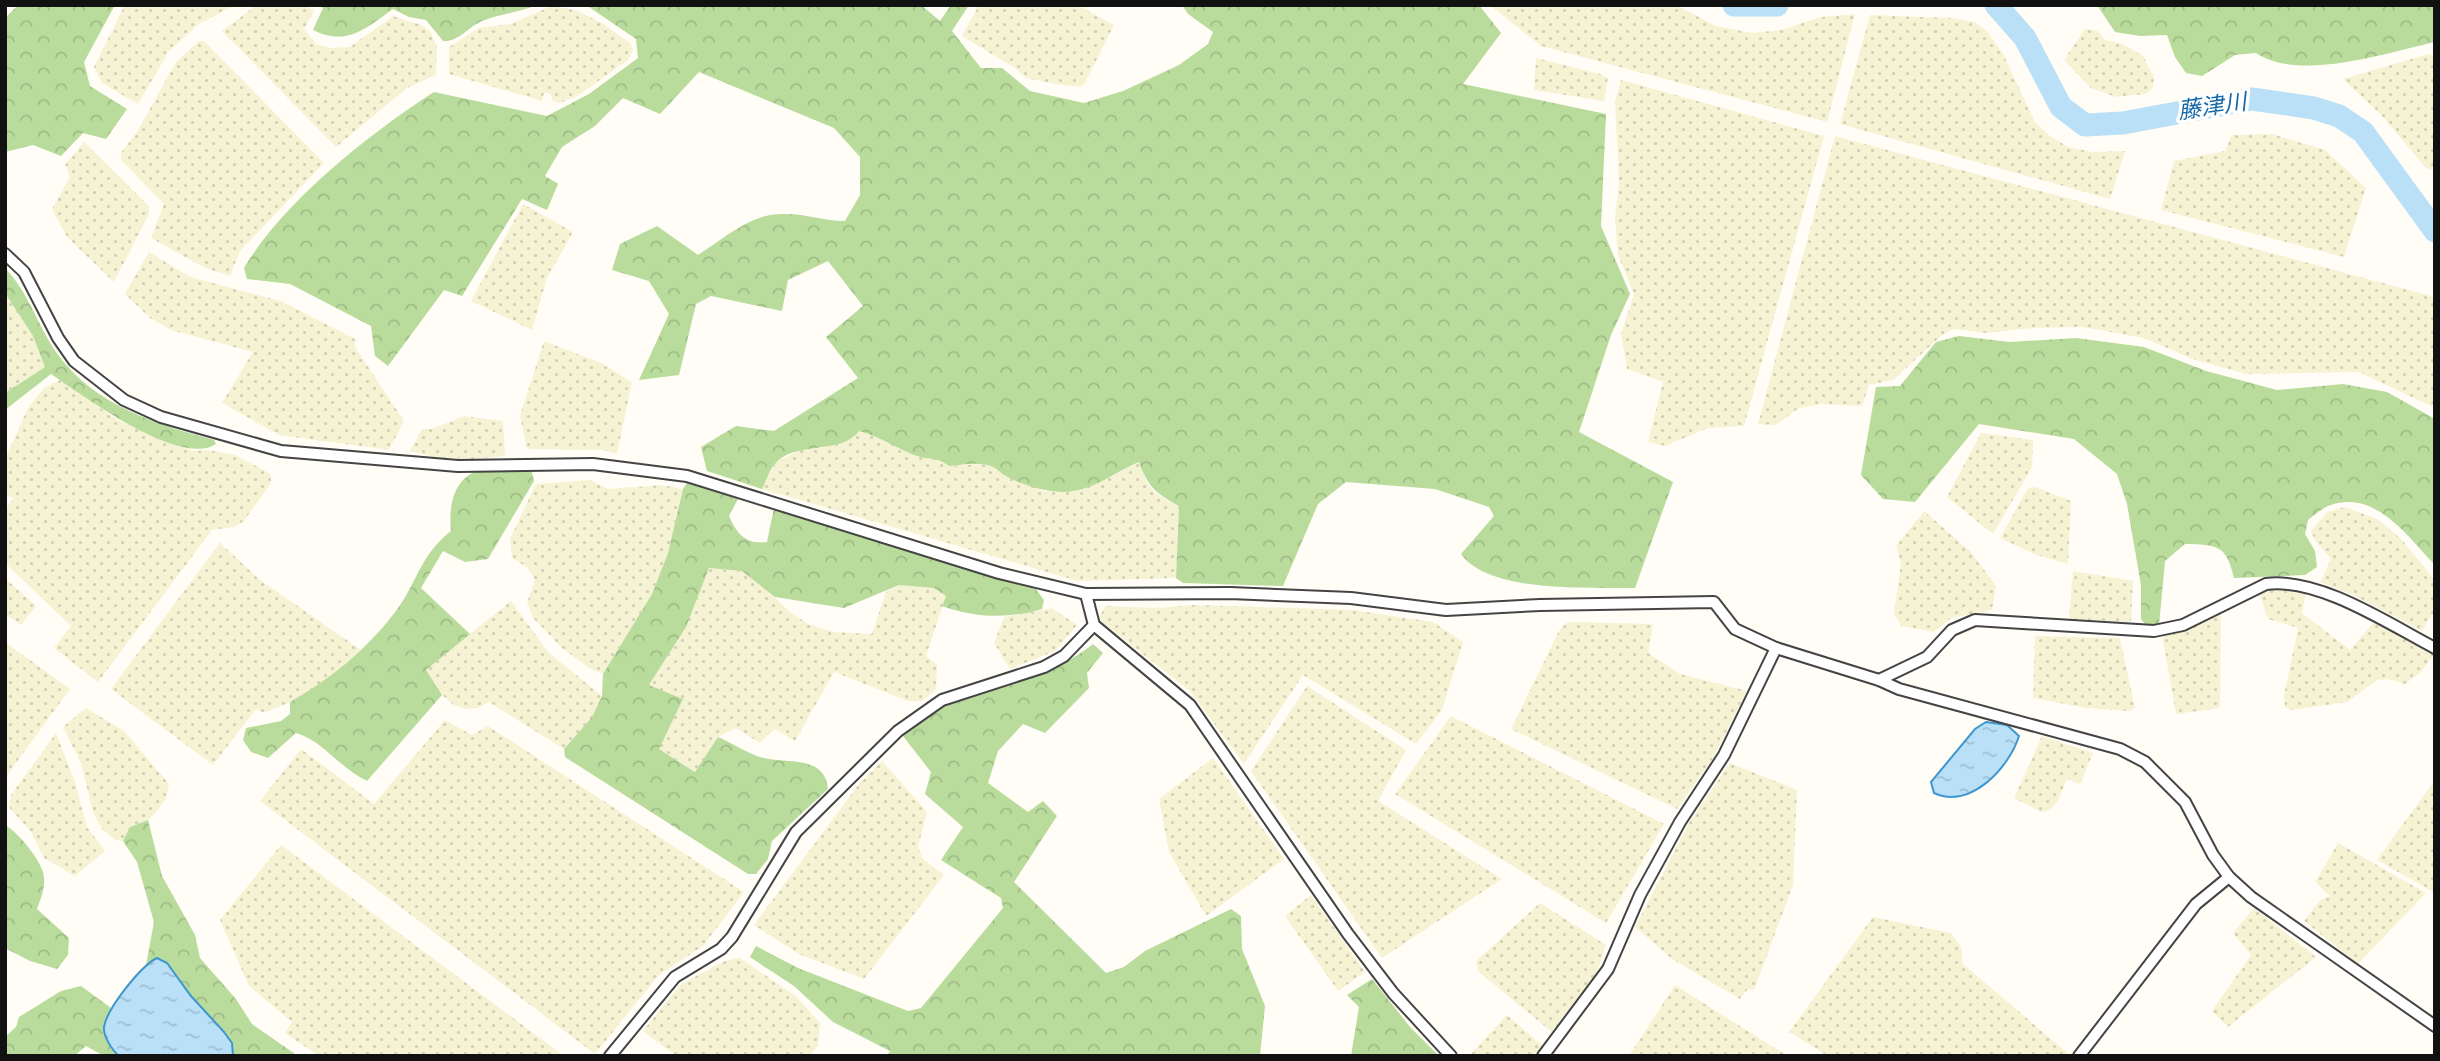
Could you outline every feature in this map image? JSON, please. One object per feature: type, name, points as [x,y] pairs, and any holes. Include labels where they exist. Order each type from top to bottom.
[{"type":"street","points":[[5,254],[24,272],[58,338],[74,361],[124,400],[161,417],[281,451],[458,466],[593,464],[687,476],[999,573],[1086,594],[1230,593],[1351,598],[1446,610],[1540,605],[1714,602],[1735,629],[1776,648],[1879,680],[1899,690],[2120,749],[2145,762],[2185,802],[2213,855],[2229,877],[2323,950],[2435,1026]]},
{"type":"street","points":[[1879,680],[1927,657],[1952,630],[1975,620],[2154,631],[2183,625],[2266,584],[2279,582],[2293,583],[2326,595],[2435,648]]},
{"type":"street","points":[[1086,594],[1094,625],[1190,705],[1348,934],[1392,993],[1451,1056]]},
{"type":"street","points":[[610,1056],[675,977],[721,949],[732,937],[796,832],[898,731],[942,700],[1044,667],[1064,656],[1094,625]]},
{"type":"street","points":[[1543,1056],[1608,969],[1640,895],[1680,822],[1724,755],[1776,648]]},
{"type":"street","points":[[2079,1056],[2196,904],[2229,877]]},
{"type":"shaded area","points":[[125,5],[235,5],[199,24],[169,51],[138,104],[102,83],[94,67]]},
{"type":"shaded area","points":[[257,5],[304,5],[314,11],[304,29],[316,44],[330,48],[350,47],[393,16],[421,25],[430,31],[437,47],[436,75],[407,88],[336,147],[222,31]]},
{"type":"shaded area","points":[[979,5],[1077,5],[1114,25],[1085,83],[1080,87],[1056,84],[1025,78],[1018,70],[962,36]]},
{"type":"shaded area","points":[[1490,5],[1676,5],[1716,26],[1753,33],[1781,30],[1821,17],[1855,14],[1827,122],[1541,46]]},
{"type":"shaded area","points":[[552,6],[575,10],[602,23],[630,43],[633,50],[628,60],[576,97],[559,103],[553,101],[550,94],[544,93],[542,101],[449,74],[449,47],[479,28],[510,24]]},
{"type":"shaded area","points":[[1870,15],[1950,18],[1975,22],[1988,32],[2004,56],[2035,122],[2050,136],[2068,147],[2093,152],[2125,151],[2110,199],[1840,124]]},
{"type":"shaded area","points":[[2085,29],[2098,31],[2105,40],[2123,44],[2143,56],[2154,77],[2153,88],[2145,94],[2116,97],[2091,88],[2064,60]]},
{"type":"shaded area","points":[[199,41],[204,41],[324,163],[240,251],[230,276],[205,268],[151,238],[164,204],[121,160],[121,153],[137,132],[176,62]]},
{"type":"shaded area","points":[[2428,54],[2435,56],[2435,170],[2426,168],[2384,118],[2343,79]]},
{"type":"shaded area","points":[[1536,58],[1608,78],[1604,101],[1534,90]]},
{"type":"shaded area","points":[[1621,80],[1824,136],[1744,426],[1708,428],[1665,446],[1648,442],[1663,382],[1627,369],[1621,334],[1634,294],[1618,255],[1615,218],[1619,183],[1615,101]]},
{"type":"shaded area","points":[[2272,134],[2325,150],[2366,188],[2344,257],[2161,210],[2174,161],[2225,151],[2232,135]]},
{"type":"shaded area","points":[[1835,136],[2435,297],[2435,408],[2359,372],[2246,374],[2192,359],[2144,338],[2082,327],[2032,328],[1986,333],[1954,329],[1941,336],[1893,380],[1869,385],[1862,406],[1821,404],[1799,408],[1776,425],[1758,424]]},
{"type":"shaded area","points":[[84,142],[149,206],[149,214],[114,282],[67,237],[52,209],[70,177],[65,165]]},
{"type":"shaded area","points":[[523,204],[573,232],[547,278],[532,330],[471,301]]},
{"type":"shaded area","points":[[149,252],[190,277],[281,301],[355,339],[355,347],[404,421],[389,450],[279,435],[222,403],[253,352],[171,330],[150,318],[125,294]]},
{"type":"shaded area","points":[[5,293],[33,336],[45,367],[5,393]]},
{"type":"shaded area","points":[[544,341],[601,363],[632,382],[617,454],[603,450],[527,449],[520,416]]},
{"type":"shaded area","points":[[60,380],[118,420],[193,451],[208,450],[235,455],[271,474],[271,483],[244,521],[234,527],[212,530],[98,682],[54,648],[71,626],[5,563],[5,510],[13,499],[5,493],[5,459],[28,408],[44,388]]},
{"type":"shaded area","points":[[464,416],[503,421],[505,456],[438,458],[410,451],[422,429],[432,429]]},
{"type":"shaded area","points":[[859,431],[884,438],[917,456],[943,460],[949,466],[982,464],[994,467],[1015,481],[1031,484],[1043,491],[1073,492],[1103,481],[1139,462],[1146,481],[1154,492],[1179,506],[1176,578],[1078,581],[762,489],[775,463],[807,447],[821,448]]},
{"type":"shaded area","points":[[1981,433],[2033,440],[2032,467],[1993,534],[1947,497]]},
{"type":"shaded area","points":[[590,480],[608,489],[662,485],[683,489],[668,553],[652,594],[603,674],[589,668],[562,648],[534,619],[527,603],[535,580],[528,568],[512,558],[510,539],[536,484]]},
{"type":"shaded area","points":[[2035,487],[2071,501],[2068,564],[2034,554],[2000,538],[2028,488]]},
{"type":"shaded area","points":[[2345,507],[2379,520],[2401,539],[2435,580],[2435,610],[2422,631],[2355,596],[2320,582],[2331,559],[2315,541],[2311,531],[2327,512]]},
{"type":"shaded area","points":[[1924,511],[1971,552],[1996,586],[1992,610],[1951,618],[1934,632],[1901,626],[1894,613],[1901,563],[1896,546]]},
{"type":"shaded area","points":[[220,543],[260,580],[361,650],[327,681],[290,702],[264,713],[256,709],[213,765],[111,689]]},
{"type":"shaded area","points":[[709,568],[742,571],[758,581],[790,612],[808,624],[833,632],[872,634],[886,592],[899,585],[934,588],[946,596],[926,656],[937,665],[936,690],[922,701],[908,701],[834,672],[795,741],[774,729],[760,743],[736,728],[718,737],[696,772],[659,749],[649,685],[686,627]]},
{"type":"shaded area","points":[[2073,571],[2133,581],[2131,622],[2069,619]]},
{"type":"shaded area","points":[[5,578],[36,606],[21,625],[5,614]]},
{"type":"shaded area","points":[[2281,588],[2306,593],[2302,613],[2350,650],[2374,622],[2435,654],[2420,673],[2405,684],[2388,679],[2377,680],[2347,702],[2291,710],[2285,707],[2284,696],[2298,628],[2268,619],[2259,593]]},
{"type":"shaded area","points":[[511,601],[548,652],[602,696],[592,717],[564,749],[489,702],[478,708],[465,709],[454,705],[442,695],[425,670]]},
{"type":"shaded area","points":[[1195,605],[1353,610],[1433,622],[1463,642],[1442,710],[1416,744],[1303,675],[1244,764],[1190,691],[1102,622],[1100,616],[1105,606],[1155,608]]},
{"type":"shaded area","points":[[1052,608],[1077,625],[1055,651],[1010,669],[994,643],[1004,617]]},
{"type":"shaded area","points":[[2221,612],[2220,708],[2176,714],[2162,635]]},
{"type":"shaded area","points":[[1566,623],[1653,624],[1648,653],[1680,674],[1747,691],[1713,758],[1677,809],[1511,729],[1559,631]]},
{"type":"shaded area","points":[[2035,636],[2120,638],[2135,708],[2130,711],[2086,708],[2033,698]]},
{"type":"shaded area","points":[[5,642],[70,689],[5,778]]},
{"type":"shaded area","points":[[1307,686],[1406,750],[1378,801],[1502,879],[1382,958],[1251,771]]},
{"type":"shaded area","points":[[86,708],[124,731],[169,784],[166,799],[157,811],[148,820],[130,827],[123,841],[115,840],[102,829],[93,812],[81,763],[63,727]]},
{"type":"shaded area","points":[[1451,716],[1664,824],[1606,923],[1395,794]]},
{"type":"shaded area","points":[[445,720],[472,735],[488,726],[744,892],[703,946],[658,976],[595,1054],[260,801],[301,749],[374,804]]},
{"type":"shaded area","points":[[56,733],[75,782],[87,827],[105,851],[75,876],[44,858],[31,832],[9,807],[11,795]]},
{"type":"shaded area","points":[[2042,736],[2093,753],[2080,784],[2067,779],[2058,801],[2050,810],[2041,812],[2014,798]]},
{"type":"shaded area","points":[[1213,758],[1284,859],[1206,916],[1169,852],[1159,799]]},
{"type":"shaded area","points":[[882,761],[927,812],[918,847],[923,859],[944,875],[864,979],[799,954],[754,925],[859,784]]},
{"type":"shaded area","points":[[1730,763],[1797,790],[1793,885],[1754,990],[1748,989],[1740,999],[1672,959],[1635,927],[1689,823]]},
{"type":"shaded area","points":[[2435,780],[2435,893],[2377,860]]},
{"type":"shaded area","points":[[2338,843],[2426,893],[2358,964],[2304,921],[2320,900],[2330,896],[2315,882]]},
{"type":"shaded area","points":[[281,845],[564,1056],[319,1056],[285,1033],[292,1022],[249,986],[220,920]]},
{"type":"shaded area","points":[[1311,895],[1365,972],[1338,991],[1285,916]]},
{"type":"shaded area","points":[[1540,903],[1606,945],[1597,972],[1552,1032],[1478,971],[1476,961]]},
{"type":"shaded area","points":[[2254,908],[2316,957],[2228,1027],[2212,1011],[2251,955],[2233,933]]},
{"type":"shaded area","points":[[1873,917],[1951,933],[1961,947],[1963,964],[2070,1055],[1828,1056],[1789,1032]]},
{"type":"shaded area","points":[[740,958],[797,997],[820,1023],[818,1046],[809,1056],[676,1056],[643,1031],[681,984],[725,961]]},
{"type":"shaded area","points":[[1675,985],[1762,1040],[1788,1056],[1629,1056]]},
{"type":"shaded area","points":[[1507,1015],[1543,1046],[1533,1056],[1469,1056]]},
{"type":"green space","points":[[18,5],[115,5],[84,62],[90,86],[127,109],[106,139],[83,133],[61,156],[33,145],[5,152],[5,18]]},
{"type":"green space","points":[[319,5],[536,5],[482,21],[459,37],[443,41],[426,20],[409,17],[393,9],[356,33],[336,37],[325,35],[313,30],[323,8]]},
{"type":"green space","points":[[586,5],[921,5],[940,21],[951,5],[969,5],[952,31],[981,68],[1002,68],[1030,91],[1084,103],[1123,91],[1179,65],[1208,44],[1213,32],[1188,14],[1182,5],[1479,5],[1501,33],[1463,84],[1606,114],[1601,226],[1630,294],[1611,335],[1579,432],[1673,482],[1635,588],[1542,586],[1494,576],[1475,567],[1461,554],[1494,516],[1489,507],[1435,489],[1346,482],[1318,504],[1283,586],[1183,583],[1176,578],[1179,506],[1154,489],[1139,462],[1091,486],[1057,492],[1021,483],[988,465],[949,466],[938,460],[917,456],[859,431],[851,439],[841,443],[805,449],[783,457],[772,467],[762,489],[707,471],[701,447],[736,426],[774,431],[858,378],[826,337],[863,306],[828,261],[788,280],[782,311],[711,296],[696,304],[679,375],[639,380],[669,314],[649,281],[612,270],[620,244],[657,226],[698,255],[739,227],[774,214],[845,221],[860,195],[860,157],[834,128],[699,72],[660,114],[623,98],[595,126],[562,147],[545,176],[558,184],[547,210],[522,199],[462,296],[444,290],[388,366],[375,356],[371,326],[290,284],[247,279],[244,268],[281,218],[304,194],[356,148],[434,92],[547,116],[589,94],[638,58],[636,39]]},
{"type":"green space","points":[[2097,5],[2435,5],[2435,42],[2368,58],[2319,65],[2295,65],[2274,61],[2256,53],[2235,55],[2202,76],[2186,73],[2175,57],[2167,35],[2140,36],[2115,32]]},
{"type":"green space","points":[[5,268],[21,289],[59,356],[91,388],[129,411],[214,440],[216,444],[200,449],[179,446],[156,438],[107,412],[51,374],[5,410],[5,393],[45,367],[33,336],[5,293]]},
{"type":"green space","points":[[1959,336],[2010,342],[2076,338],[2144,347],[2206,371],[2277,390],[2343,384],[2387,392],[2435,419],[2435,565],[2402,530],[2377,510],[2347,502],[2331,505],[2308,520],[2305,534],[2315,551],[2317,567],[2305,575],[2234,578],[2227,558],[2218,549],[2185,544],[2165,561],[2159,625],[2146,625],[2141,619],[2141,585],[2127,504],[2117,474],[2074,439],[1979,424],[1915,502],[1883,499],[1861,475],[1876,387],[1900,386],[1936,342]]},
{"type":"green space","points":[[496,470],[532,472],[534,481],[488,559],[465,562],[443,551],[421,588],[470,634],[426,670],[442,695],[367,781],[315,742],[296,733],[268,758],[251,752],[243,740],[246,728],[281,721],[290,714],[290,702],[334,673],[373,638],[403,601],[432,550],[451,531],[451,508],[458,486],[472,473]]},
{"type":"green space","points":[[688,481],[738,499],[729,516],[739,533],[753,542],[767,542],[774,508],[1035,588],[1044,600],[1042,609],[1030,612],[1005,616],[979,615],[942,606],[946,596],[934,588],[899,585],[844,608],[775,597],[742,571],[709,568],[686,627],[649,685],[683,699],[659,749],[695,772],[718,737],[758,756],[813,766],[825,778],[828,789],[772,841],[768,859],[756,874],[748,874],[565,757],[564,749],[592,717],[602,696],[603,674],[652,594],[668,553],[683,489]]},
{"type":"green space","points":[[1093,644],[1103,653],[1087,673],[1089,688],[1045,733],[1023,724],[998,751],[988,783],[1028,812],[1043,801],[1057,816],[1014,882],[1106,973],[1124,967],[1145,951],[1231,909],[1241,916],[1242,949],[1265,1006],[1260,1056],[887,1056],[890,1051],[833,1022],[794,986],[750,957],[756,946],[798,968],[908,1011],[921,1008],[1003,908],[1001,898],[941,860],[963,827],[925,794],[931,772],[903,736],[928,715],[956,698],[1043,672],[1076,656]]},
{"type":"green space","points":[[148,820],[162,876],[195,935],[200,958],[236,999],[252,1024],[298,1056],[233,1056],[232,1043],[225,1032],[191,996],[167,963],[153,960],[146,965],[154,922],[137,862],[123,841],[130,827]]},
{"type":"green space","points":[[5,825],[29,848],[43,871],[44,886],[37,909],[69,938],[68,955],[57,969],[30,961],[5,948]]},
{"type":"green space","points":[[1372,979],[1410,1027],[1439,1056],[1351,1056],[1359,1007],[1347,995]]},
{"type":"green space","points":[[81,986],[111,1008],[104,1034],[119,1056],[104,1056],[86,1046],[74,1056],[5,1056],[5,1037],[16,1027],[19,1017],[61,991]]},
{"type":"water","points":[[1986,722],[2007,725],[2019,736],[2007,761],[1986,783],[1974,791],[1948,797],[1934,793],[1931,782],[1975,729]]},
{"type":"water","points":[[157,958],[167,963],[191,996],[224,1032],[232,1043],[233,1056],[119,1056],[108,1043],[104,1027],[111,1009],[142,969]]},
{"type":"waterway","name":"藤津川","points":[[1734,5],[1777,5]]},
{"type":"waterway","name":"藤津川","points":[[1996,5],[2025,38],[2061,107],[2085,125],[2123,123],[2252,99],[2314,108],[2339,116],[2363,132],[2435,231]]}]
